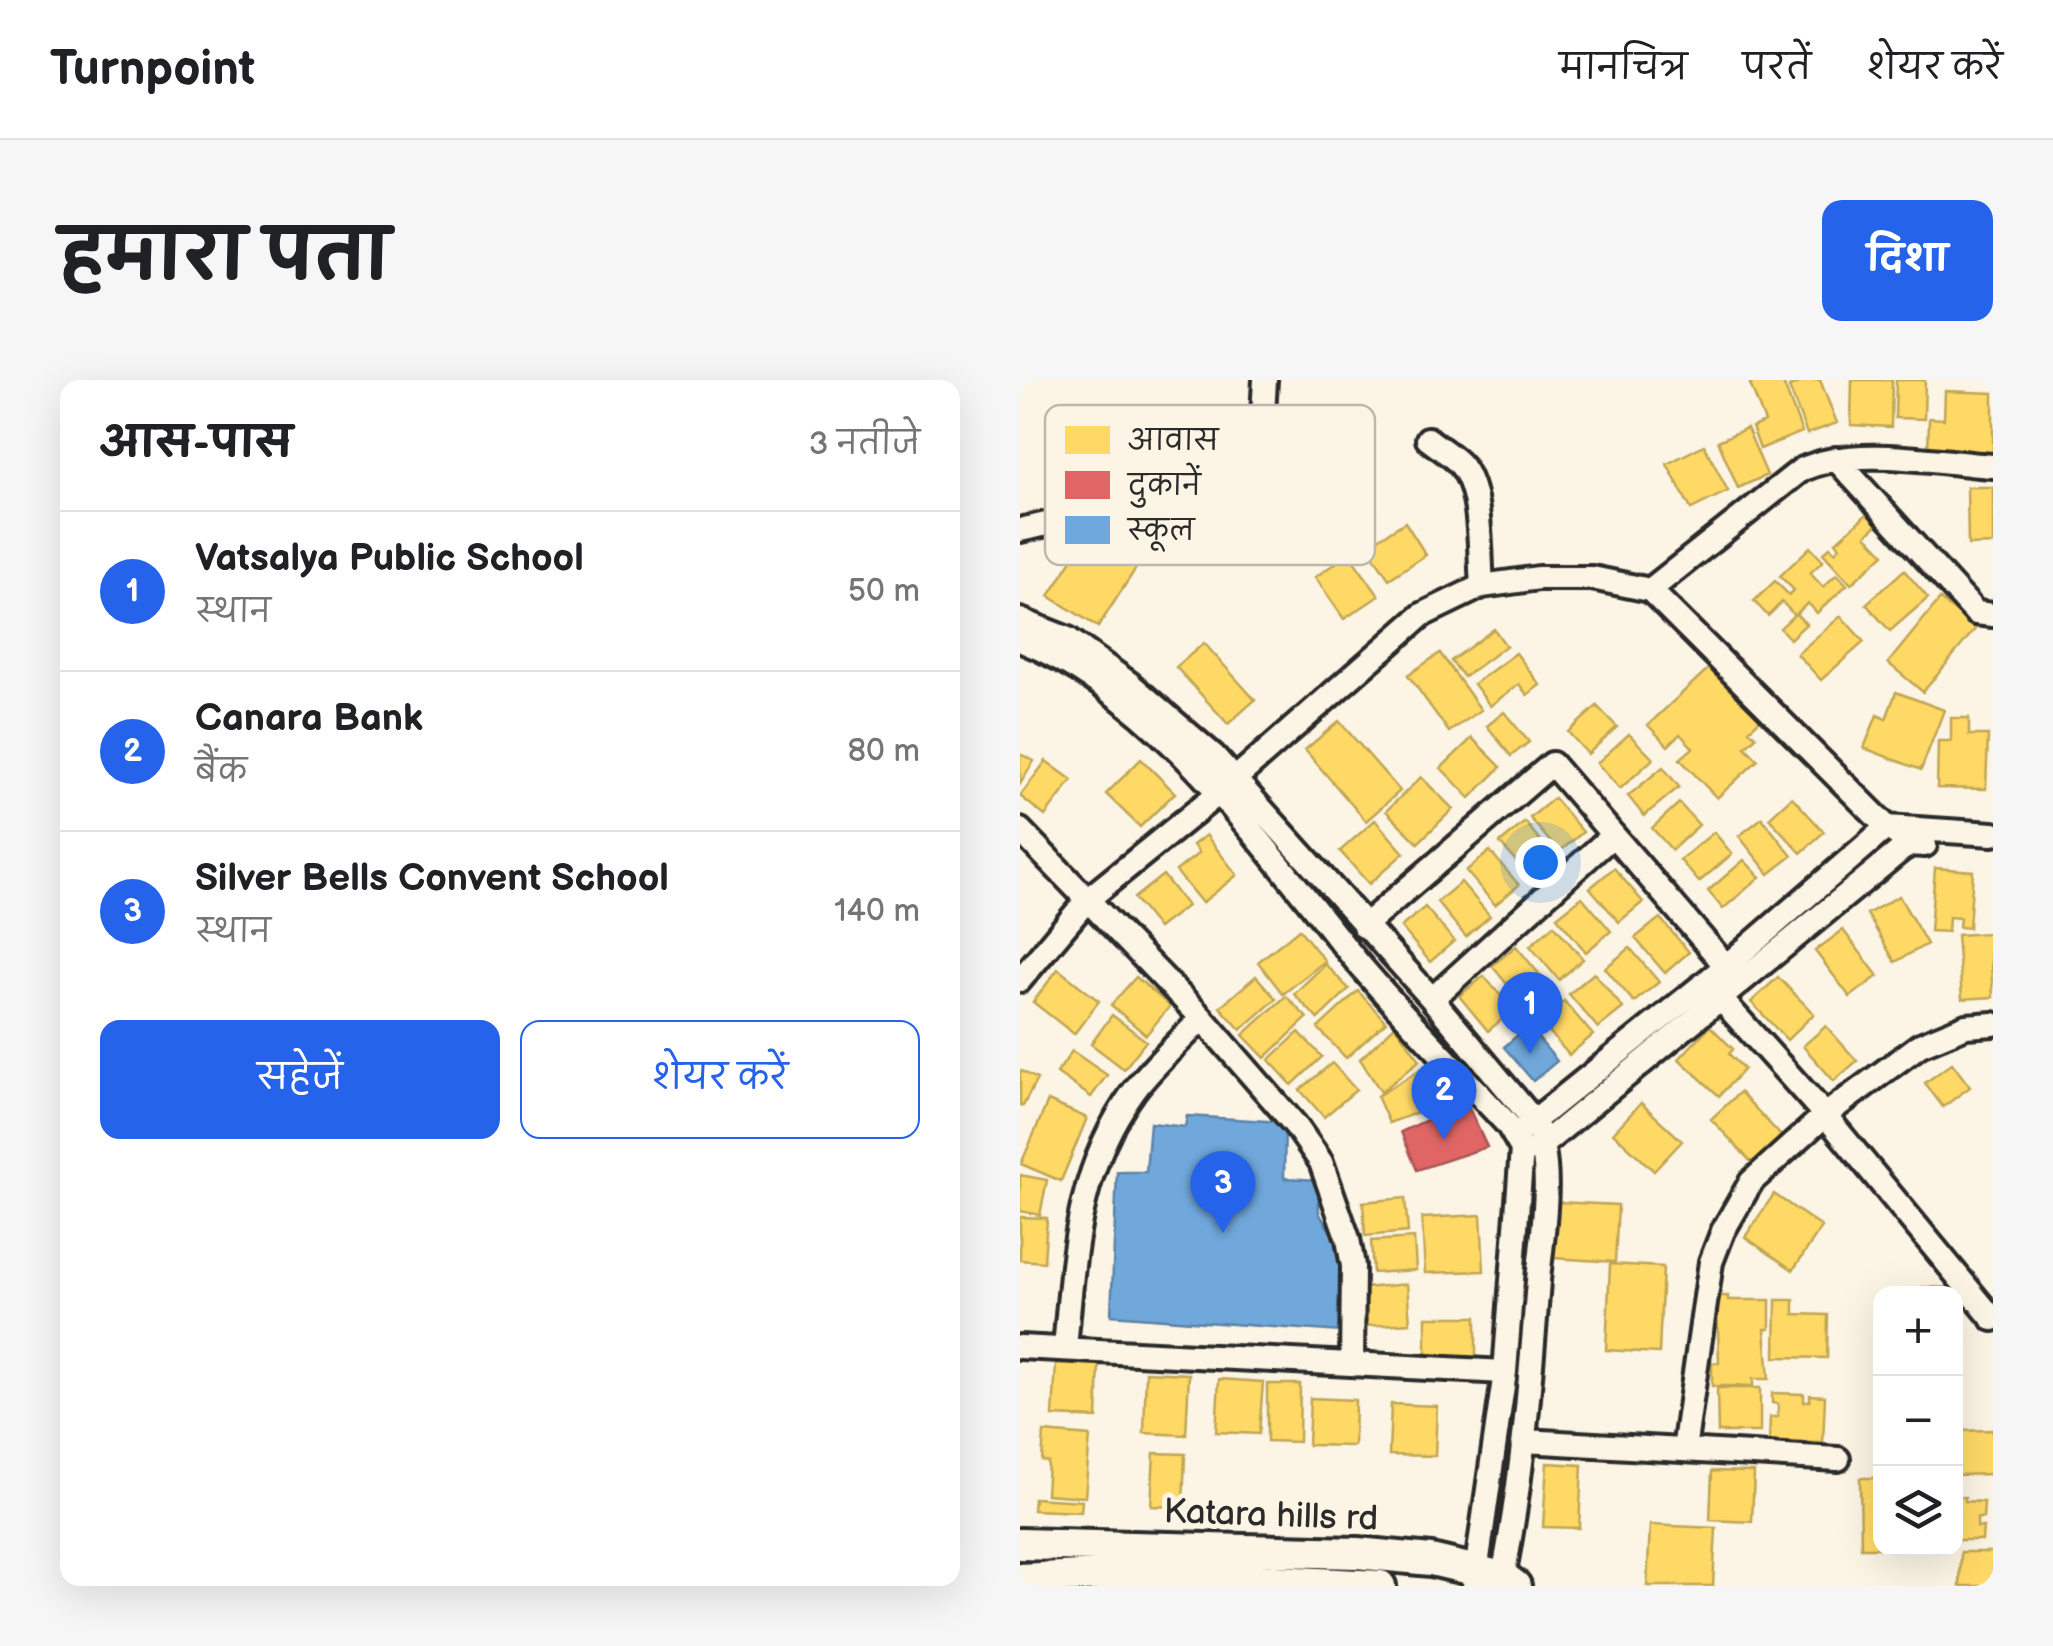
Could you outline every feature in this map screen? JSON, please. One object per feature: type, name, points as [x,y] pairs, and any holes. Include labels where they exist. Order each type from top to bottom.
[{"type":"main road","name":"Katara hills rd","points":[[1023,1544],[1358,1553],[1416,1558],[1494,1581]]},
{"type":"main road","name":"Katara hills rd","points":[[1021,1582],[1124,1574],[1380,1586]]},
{"type":"street","points":[[1264,405],[1265,380]]},
{"type":"street","points":[[1428,439],[1459,464],[1475,494],[1482,586]]},
{"type":"street","points":[[1650,590],[1800,470],[1817,462],[1858,457],[1993,466]]},
{"type":"street","points":[[1836,459],[1976,613],[1993,615]]},
{"type":"street","points":[[1020,530],[1045,524]]},
{"type":"street","points":[[1020,980],[1088,900],[1422,614],[1482,586],[1538,578],[1592,578],[1650,590],[1887,827],[1910,844],[1993,850]]},
{"type":"street","points":[[1020,620],[1068,639],[1130,684],[1214,756],[1226,785],[1362,966],[1514,1135],[1522,1149],[1494,1581]]},
{"type":"street","points":[[1020,640],[1064,662],[1128,706],[1226,785],[1432,999],[1540,1133],[1525,1441],[1494,1581]]},
{"type":"street","points":[[1364,926],[1552,764],[1726,966]]},
{"type":"street","points":[[1713,990],[1726,966],[1887,827],[1993,834]]},
{"type":"street","points":[[1020,830],[1202,1018],[1296,1126],[1321,1162],[1354,1266],[1352,1364]]},
{"type":"street","points":[[1432,999],[1613,835]]},
{"type":"street","points":[[1523,1161],[1540,1133],[1713,990],[1910,844]]},
{"type":"street","points":[[1713,990],[1825,1115],[1993,1319]]},
{"type":"street","points":[[1065,1348],[1078,1218],[1093,1167],[1134,1090],[1202,1018]]},
{"type":"street","points":[[1684,1450],[1710,1262],[1723,1230],[1751,1182],[1825,1115],[1920,1045],[1966,1026],[1993,1024]]},
{"type":"street","points":[[1514,1135],[1540,1133]]},
{"type":"street","points":[[1020,1347],[1505,1372]]},
{"type":"street","points":[[1525,1441],[1838,1459]]},
{"type":"street","points":[[1021,1582],[1023,1544]]},
{"type":"building: आवास","points":[[1782,380],[1802,432],[1760,449],[1752,427],[1765,422],[1750,384]]},
{"type":"building: आवास","points":[[1820,380],[1837,423],[1807,434],[1789,387]]},
{"type":"building: आवास","points":[[1852,380],[1892,380],[1891,427],[1851,425]]},
{"type":"building: आवास","points":[[1896,380],[1925,380],[1924,419],[1895,418]]},
{"type":"building: आवास","points":[[1945,391],[1993,393],[1993,457],[1928,455],[1929,418],[1944,419]]},
{"type":"building: आवास","points":[[1747,428],[1767,475],[1738,488],[1718,441]]},
{"type":"building: आवास","points":[[1704,445],[1728,491],[1691,509],[1667,464]]},
{"type":"building: आवास","points":[[1967,487],[1993,487],[1993,544],[1968,545]]},
{"type":"building: आवास","points":[[1867,514],[1877,525],[1866,535],[1884,554],[1851,584],[1823,553],[1830,547],[1835,552],[1840,547],[1836,542]]},
{"type":"building: आवास","points":[[1405,522],[1426,555],[1389,579],[1375,558],[1375,541]]},
{"type":"building: आवास","points":[[1810,547],[1823,561],[1810,573],[1823,587],[1837,574],[1847,585],[1817,613],[1808,603],[1796,614],[1806,624],[1790,639],[1780,628],[1794,615],[1782,602],[1768,616],[1754,601],[1775,581],[1789,595],[1794,590],[1780,576]]},
{"type":"building: आवास","points":[[1069,565],[1138,565],[1098,627],[1049,596]]},
{"type":"building: आवास","points":[[1333,565],[1357,565],[1379,596],[1344,619],[1315,577]]},
{"type":"building: आवास","points":[[1904,570],[1928,598],[1890,631],[1866,604]]},
{"type":"building: आवास","points":[[1940,599],[1976,628],[1923,692],[1888,663]]},
{"type":"building: आवास","points":[[1841,616],[1864,642],[1821,680],[1797,654]]},
{"type":"building: आवास","points":[[1494,629],[1506,646],[1464,677],[1451,661]]},
{"type":"building: आवास","points":[[1204,643],[1255,700],[1228,724],[1176,667]]},
{"type":"building: आवास","points":[[1440,653],[1481,710],[1449,732],[1408,675]]},
{"type":"building: आवास","points":[[1516,653],[1540,685],[1527,695],[1519,684],[1490,706],[1474,684]]},
{"type":"building: आवास","points":[[1711,666],[1761,719],[1749,730],[1756,737],[1745,747],[1758,760],[1717,798],[1680,759],[1693,748],[1680,734],[1668,746],[1648,725]]},
{"type":"building: आवास","points":[[1896,692],[1944,710],[1921,770],[1864,748],[1877,715],[1886,719]]},
{"type":"building: आवास","points":[[1597,706],[1617,727],[1588,754],[1568,732]]},
{"type":"building: आवास","points":[[1504,712],[1529,742],[1511,756],[1487,726]]},
{"type":"building: आवास","points":[[1951,718],[1969,718],[1969,735],[1988,735],[1986,789],[1937,788],[1938,741],[1951,741]]},
{"type":"building: आवास","points":[[1339,721],[1400,791],[1366,821],[1305,750]]},
{"type":"building: आवास","points":[[1629,734],[1653,759],[1620,789],[1597,763]]},
{"type":"building: आवास","points":[[1472,738],[1501,767],[1470,798],[1441,768]]},
{"type":"building: आवास","points":[[1020,754],[1034,761],[1020,784]]},
{"type":"building: आवास","points":[[1141,759],[1175,793],[1140,827],[1106,794]]},
{"type":"building: आवास","points":[[1046,761],[1072,780],[1045,816],[1020,796]]},
{"type":"building: आवास","points":[[1663,767],[1679,787],[1644,816],[1628,796]]},
{"type":"building: आवास","points":[[1421,777],[1453,809],[1418,843],[1386,811]]},
{"type":"building: आवास","points":[[1792,797],[1824,832],[1801,853],[1769,818]]},
{"type":"building: आवास","points":[[1554,798],[1583,832],[1559,852],[1530,818]]},
{"type":"building: आवास","points":[[1679,803],[1699,825],[1672,850],[1652,828]]},
{"type":"building: आवास","points":[[1762,818],[1792,856],[1769,874],[1739,836]]},
{"type":"building: आवास","points":[[1375,820],[1404,853],[1369,884],[1340,851]]},
{"type":"building: आवास","points":[[1525,822],[1554,857],[1530,877],[1500,843]]},
{"type":"building: आवास","points":[[1714,832],[1732,854],[1699,882],[1680,860]]},
{"type":"building: आवास","points":[[1206,835],[1237,875],[1202,903],[1176,871],[1199,853],[1193,845]]},
{"type":"building: आवास","points":[[1490,851],[1519,885],[1495,905],[1466,871]]},
{"type":"building: आवास","points":[[1744,860],[1760,877],[1723,909],[1708,891]]},
{"type":"building: आवास","points":[[1614,868],[1643,902],[1619,922],[1590,888]]},
{"type":"building: आवास","points":[[1935,868],[1973,871],[1969,928],[1959,927],[1960,918],[1949,917],[1948,932],[1930,931]]},
{"type":"building: आवास","points":[[1163,875],[1187,906],[1158,928],[1134,898]]},
{"type":"building: आवास","points":[[1461,882],[1490,916],[1466,937],[1437,902]]},
{"type":"building: आवास","points":[[1899,896],[1927,944],[1895,962],[1867,914]]},
{"type":"building: आवास","points":[[1582,897],[1611,931],[1586,952],[1557,917]]},
{"type":"building: आवास","points":[[1425,907],[1454,941],[1430,962],[1401,927]]},
{"type":"building: आवास","points":[[1660,918],[1689,952],[1665,973],[1635,938]]},
{"type":"building: आवास","points":[[1554,925],[1583,959],[1559,980],[1530,946]]},
{"type":"building: आवास","points":[[1299,929],[1325,961],[1283,994],[1258,962]]},
{"type":"building: आवास","points":[[1843,930],[1878,976],[1850,997],[1815,951]]},
{"type":"building: आवास","points":[[1989,933],[1993,997],[1962,999],[1957,935]]},
{"type":"building: आवास","points":[[1516,946],[1545,981],[1521,1001],[1492,966]]},
{"type":"building: आवास","points":[[1630,948],[1659,982],[1634,1002],[1605,968]]},
{"type":"building: आवास","points":[[1325,964],[1349,989],[1318,1019],[1294,994]]},
{"type":"building: आवास","points":[[1058,969],[1099,1001],[1074,1034],[1033,1002]]},
{"type":"building: आवास","points":[[1594,973],[1623,1008],[1598,1028],[1569,994]]},
{"type":"building: आवास","points":[[1256,976],[1276,999],[1241,1030],[1220,1007]]},
{"type":"building: आवास","points":[[1484,976],[1513,1010],[1488,1031],[1459,996]]},
{"type":"building: आवास","points":[[1136,977],[1170,1006],[1146,1035],[1111,1005]]},
{"type":"building: आवास","points":[[1778,977],[1814,1014],[1787,1040],[1751,1002]]},
{"type":"building: आवास","points":[[1358,991],[1386,1022],[1346,1058],[1318,1028]]},
{"type":"building: आवास","points":[[1286,996],[1307,1018],[1265,1058],[1243,1035]]},
{"type":"building: आवास","points":[[1564,1001],[1593,1035],[1569,1055],[1540,1021]]},
{"type":"building: आवास","points":[[1112,1015],[1146,1041],[1124,1069],[1091,1044]]},
{"type":"building: आवास","points":[[1395,1026],[1420,1060],[1381,1092],[1360,1059]]},
{"type":"building: आवास","points":[[1710,1026],[1733,1049],[1729,1054],[1744,1069],[1719,1096],[1679,1059]]},
{"type":"building: आवास","points":[[1826,1026],[1857,1061],[1834,1081],[1803,1046]]},
{"type":"building: आवास","points":[[1299,1032],[1322,1057],[1292,1085],[1269,1060]]},
{"type":"building: आवास","points":[[1072,1051],[1107,1075],[1091,1097],[1057,1073]]},
{"type":"building: आवास","points":[[1332,1063],[1356,1090],[1324,1117],[1300,1090]]},
{"type":"building: आवास","points":[[1952,1063],[1970,1087],[1943,1107],[1925,1083]]},
{"type":"building: आवास","points":[[1426,1066],[1449,1101],[1389,1123],[1377,1096]]},
{"type":"building: आवास","points":[[1020,1070],[1037,1079],[1023,1106],[1020,1105]]},
{"type":"building: आवास","points":[[1740,1092],[1783,1138],[1754,1165],[1711,1119]]},
{"type":"building: आवास","points":[[1048,1101],[1087,1118],[1061,1181],[1021,1164]]},
{"type":"building: आवास","points":[[1641,1103],[1682,1141],[1654,1171],[1613,1133]]},
{"type":"building: आवास","points":[[1020,1175],[1047,1180],[1040,1215],[1020,1211]]},
{"type":"building: आवास","points":[[1774,1194],[1822,1227],[1793,1270],[1745,1237]]},
{"type":"building: आवास","points":[[1405,1198],[1408,1232],[1365,1236],[1363,1202]]},
{"type":"building: आवास","points":[[1557,1202],[1618,1205],[1615,1262],[1554,1258]]},
{"type":"building: आवास","points":[[1481,1215],[1484,1271],[1425,1273],[1422,1218]]},
{"type":"building: आवास","points":[[1020,1217],[1047,1218],[1044,1262],[1020,1260]]},
{"type":"building: आवास","points":[[1414,1238],[1416,1270],[1373,1273],[1371,1241]]},
{"type":"building: आवास","points":[[1610,1264],[1663,1267],[1659,1353],[1606,1350]]},
{"type":"building: आवास","points":[[1407,1284],[1410,1323],[1367,1326],[1364,1288]]},
{"type":"building: आवास","points":[[1717,1296],[1728,1296],[1728,1300],[1770,1300],[1770,1329],[1765,1329],[1769,1379],[1753,1379],[1753,1386],[1712,1386],[1712,1363],[1719,1363]]},
{"type":"building: आवास","points":[[1776,1300],[1794,1300],[1794,1314],[1828,1315],[1827,1358],[1775,1357]]},
{"type":"building: आवास","points":[[1426,1317],[1476,1317],[1476,1364],[1426,1364]]},
{"type":"building: आवास","points":[[1056,1363],[1099,1364],[1097,1418],[1053,1416]]},
{"type":"building: आवास","points":[[1146,1372],[1189,1374],[1186,1435],[1144,1433]]},
{"type":"building: आवास","points":[[1219,1379],[1263,1382],[1259,1434],[1216,1432]]},
{"type":"building: आवास","points":[[1267,1384],[1300,1384],[1299,1442],[1267,1441]]},
{"type":"building: आवास","points":[[1717,1388],[1760,1388],[1760,1432],[1718,1432]]},
{"type":"building: आवास","points":[[1772,1393],[1804,1394],[1804,1401],[1810,1401],[1810,1395],[1825,1396],[1823,1443],[1769,1442],[1770,1417],[1778,1417],[1778,1404],[1772,1403]]},
{"type":"building: आवास","points":[[1310,1398],[1355,1400],[1354,1446],[1308,1445]]},
{"type":"building: आवास","points":[[1391,1404],[1437,1406],[1435,1456],[1389,1455]]},
{"type":"building: आवास","points":[[1993,1430],[1993,1474],[1963,1475],[1963,1431]]},
{"type":"building: आवास","points":[[1044,1432],[1090,1436],[1085,1497],[1046,1494],[1048,1462],[1042,1461]]},
{"type":"building: आवास","points":[[1154,1453],[1185,1454],[1183,1507],[1151,1506]]},
{"type":"building: आवास","points":[[1547,1463],[1582,1465],[1579,1528],[1543,1527]]},
{"type":"building: आवास","points":[[1712,1471],[1754,1472],[1752,1522],[1710,1520]]},
{"type":"building: आवास","points":[[1860,1478],[1873,1478],[1873,1548],[1861,1548]]},
{"type":"building: आवास","points":[[1963,1497],[1965,1501],[1984,1502],[1983,1518],[1977,1518],[1977,1527],[1983,1527],[1982,1540],[1963,1540]]},
{"type":"building: आवास","points":[[1034,1498],[1082,1501],[1081,1512],[1033,1510]]},
{"type":"building: आवास","points":[[1650,1525],[1716,1528],[1713,1586],[1647,1586]]},
{"type":"building: आवास","points":[[1963,1552],[1993,1552],[1993,1586],[1960,1586]]},
{"type":"building: दुकानें","points":[[1466,1102],[1487,1147],[1417,1170],[1401,1132]]},
{"type":"building: स्कूल","points":[[1528,1026],[1557,1061],[1533,1081],[1504,1047]]},
{"type":"building: स्कूल","points":[[1187,1116],[1285,1122],[1284,1178],[1318,1180],[1319,1213],[1344,1253],[1341,1332],[1111,1315],[1117,1172],[1146,1172],[1150,1123],[1185,1127]]},
{"type":"place","name":"Vatsalya Public School","points":[[1530,1054]]},
{"type":"place","name":"Canara Bank","points":[[1444,1140]]},
{"type":"place","name":"Silver Bells Convent School","points":[[1223,1233]]}]
